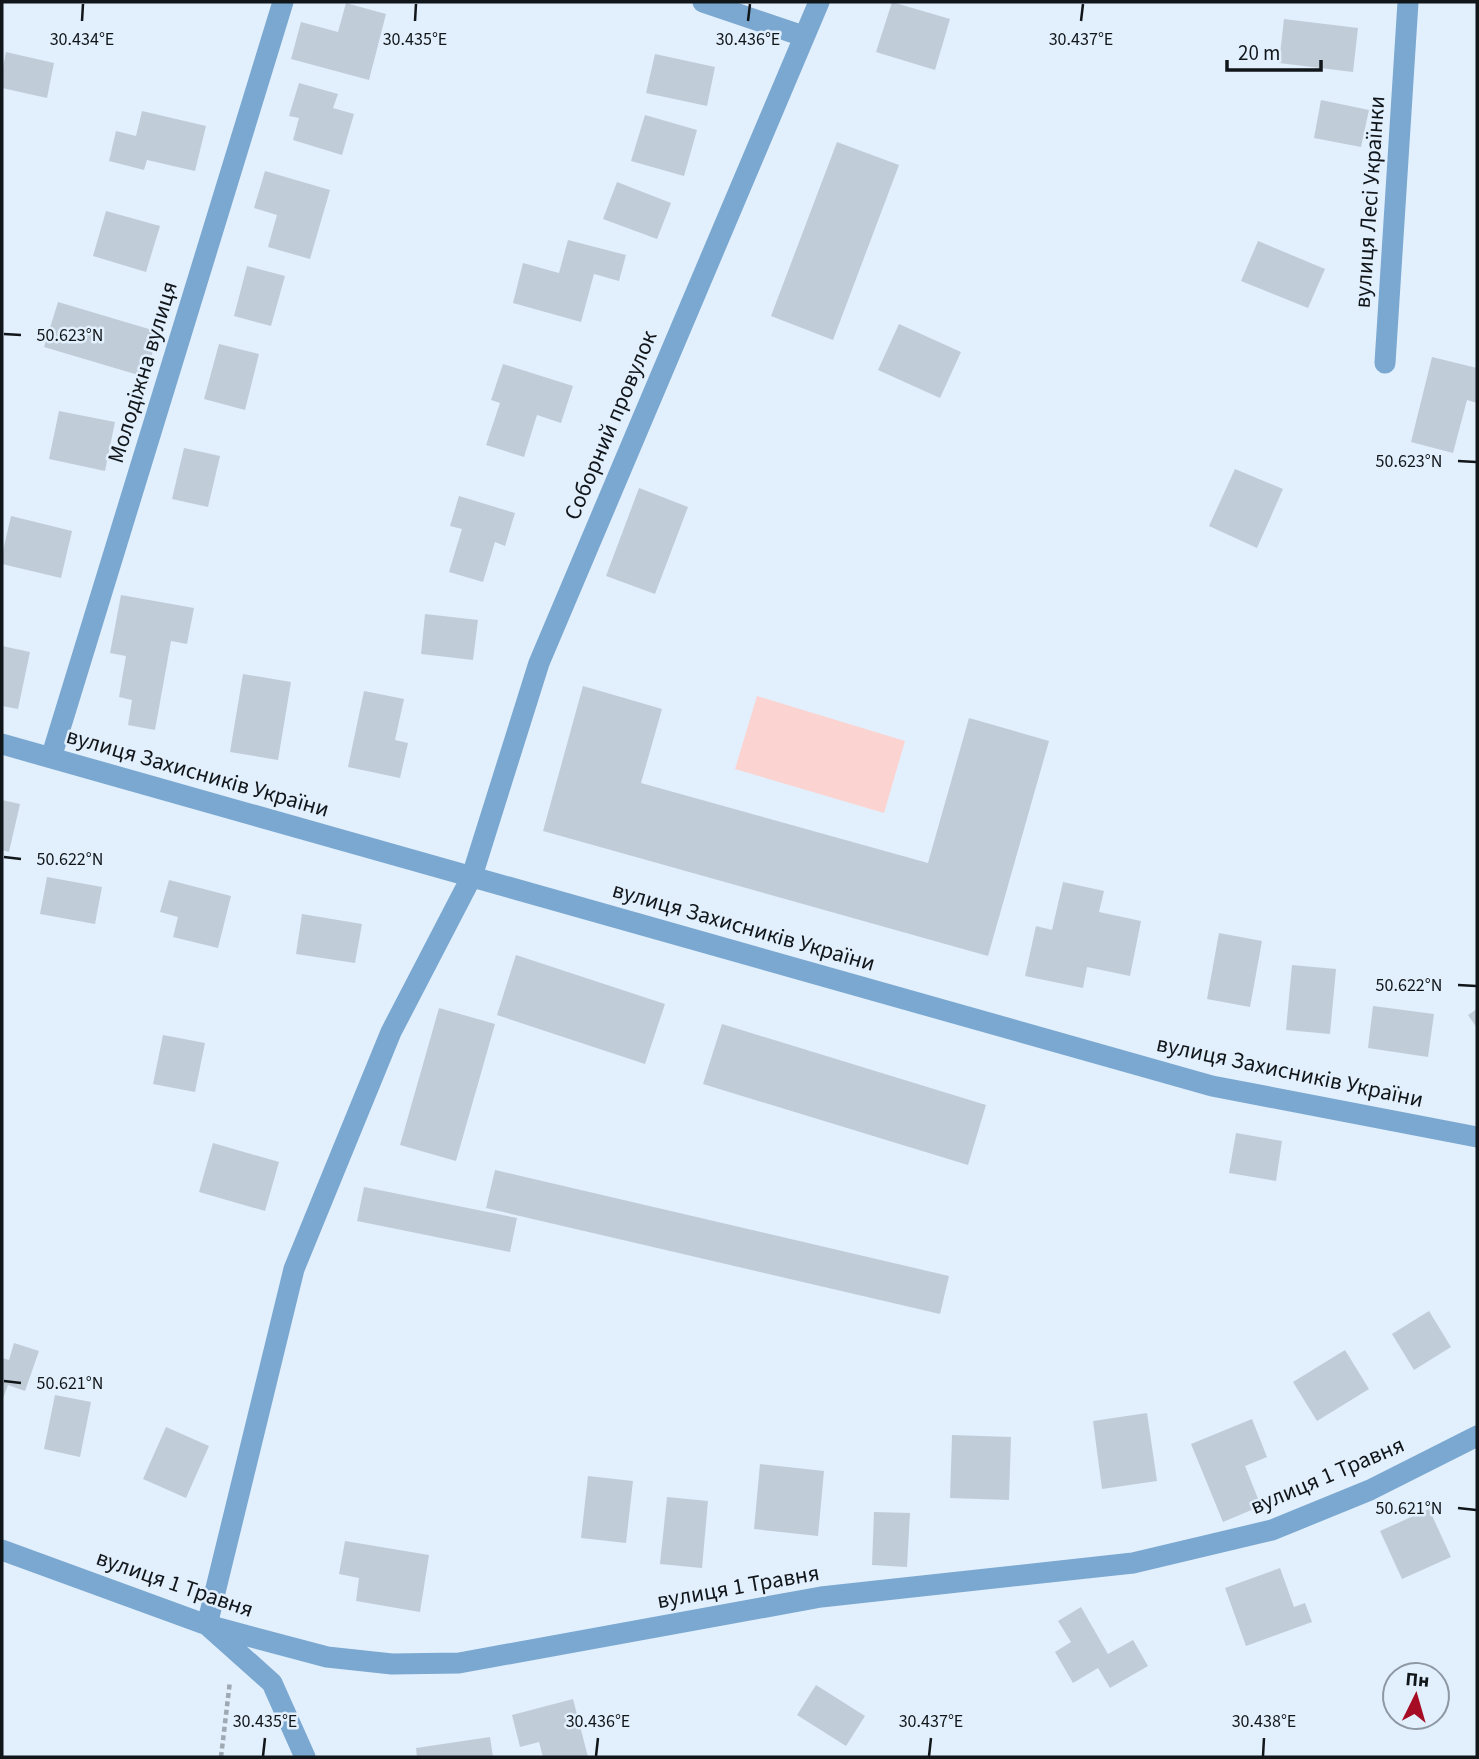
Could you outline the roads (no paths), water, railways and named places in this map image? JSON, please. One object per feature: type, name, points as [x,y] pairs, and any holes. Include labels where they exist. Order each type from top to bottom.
[{"type":"street","name":"Молодіжна вулиця","points":[[51,758],[284,2]]},
{"type":"street","points":[[703,2],[803,36]]},
{"type":"street","name":"Соборний провулок","points":[[207,1625],[294,1269],[391,1031],[472,876],[539,663],[819,2]]},
{"type":"street","name":"вулиця Лесі Українки","points":[[1385,363],[1408,2]]},
{"type":"street","name":"вулиця Захисників України","points":[[2,744],[1212,1086],[1477,1137]]},
{"type":"street","name":"вулиця 1 Травня","points":[[2,1550],[207,1625],[327,1657],[393,1664],[459,1663],[821,1597],[1133,1563],[1272,1530],[1370,1490],[1477,1436]]},
{"type":"street","points":[[207,1625],[272,1683],[304,1757]]}]
